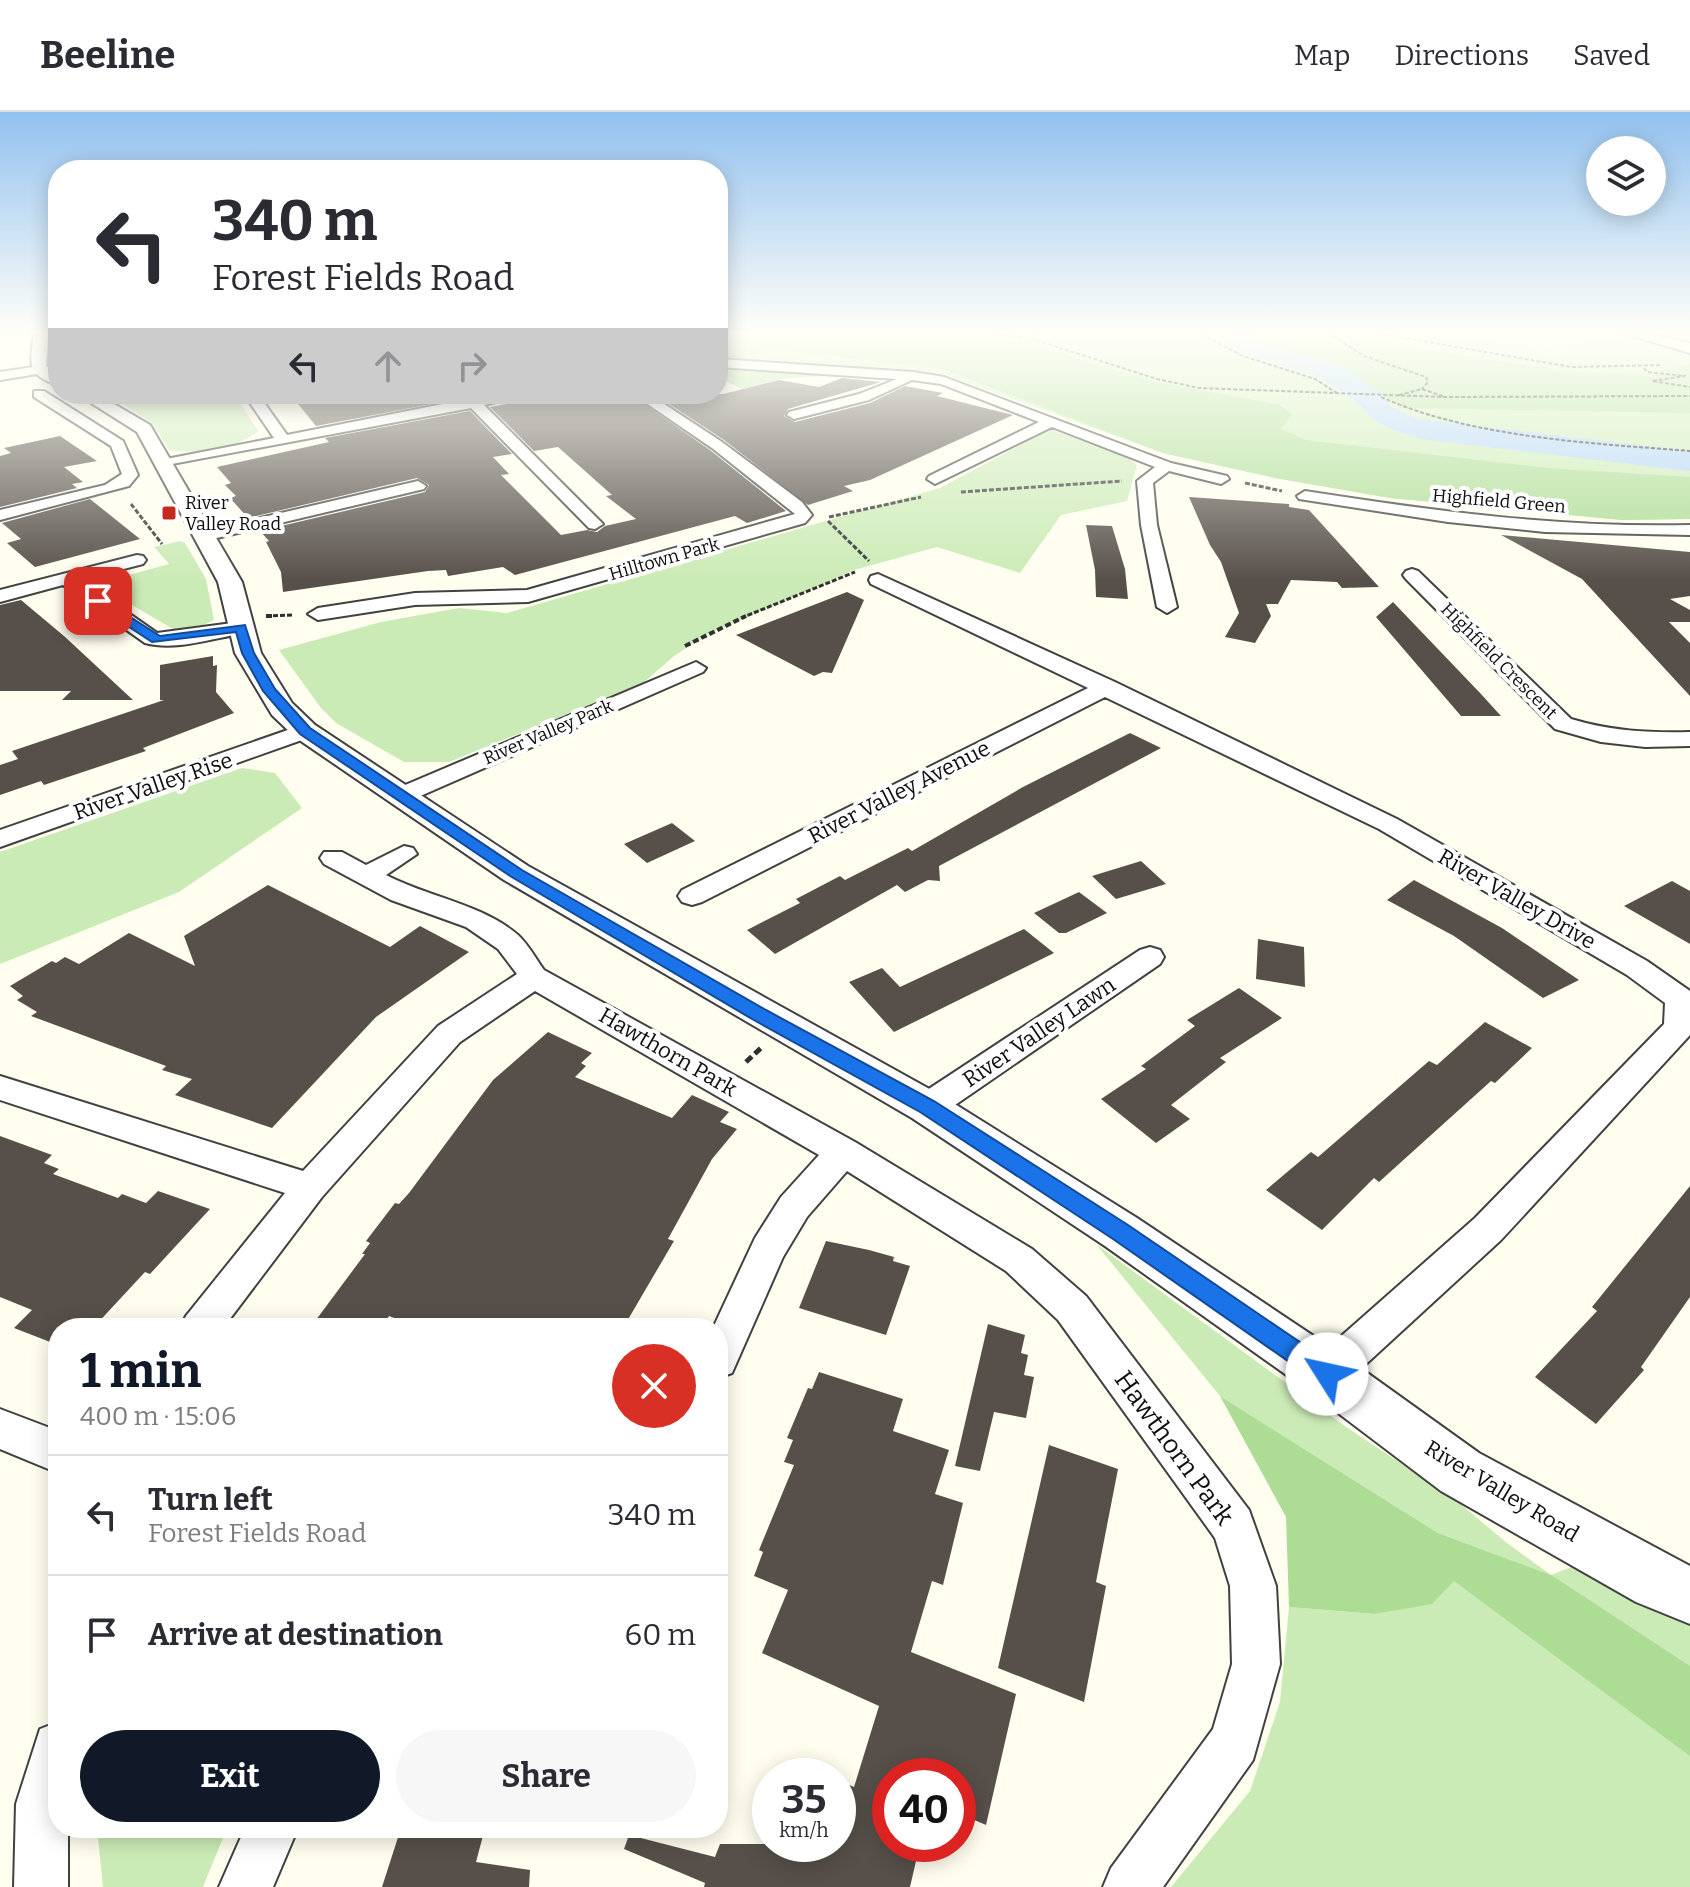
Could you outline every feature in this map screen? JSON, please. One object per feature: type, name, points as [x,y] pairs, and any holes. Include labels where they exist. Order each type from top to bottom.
[{"type":"street","points":[[0,515],[110,488],[123,483],[130,475],[118,444],[72,415]]},
{"type":"street","name":"River Valley Road","points":[[126,415],[144,429],[230,582],[248,653],[269,691],[305,731],[516,873],[927,1107],[1121,1232],[1327,1374],[1460,1472],[1657,1581],[1690,1595]]},
{"type":"street","points":[[265,415],[282,439]]},
{"type":"street","points":[[161,464],[390,415]]},
{"type":"street","points":[[488,415],[595,524]]},
{"type":"street","name":"Hilltown Park","points":[[318,614],[415,599],[528,596],[785,524],[804,515],[796,505],[717,445],[671,415]]},
{"type":"street","points":[[1036,415],[1166,466],[1221,479]]},
{"type":"street","points":[[935,479],[1053,421]]},
{"type":"street","points":[[1166,466],[1147,480],[1149,525],[1167,607]]},
{"type":"street","points":[[204,535],[418,486]]},
{"type":"street","name":"Highfield Green","points":[[1305,496],[1416,514],[1633,533],[1690,530]]},
{"type":"street","points":[[0,596],[137,560]]},
{"type":"street","name":"Highfield Crescent","points":[[1412,575],[1563,724],[1601,735],[1645,740],[1690,739]]},
{"type":"street","points":[[65,578],[152,639],[166,640],[240,628]]},
{"type":"street","name":"River Valley Drive","points":[[878,580],[1388,824],[1637,968],[1680,999],[1679,1027],[1488,1229],[1327,1374]]},
{"type":"street","name":"River Valley Park","points":[[400,796],[686,672]]},
{"type":"street","name":"River Valley Avenue","points":[[692,896],[1107,687]]},
{"type":"street","name":"River Valley Rise","points":[[0,839],[305,731]]},
{"type":"street","points":[[368,875],[404,854]]},
{"type":"street","name":"Hawthorn Park","points":[[333,858],[401,894],[476,921],[508,942],[534,977],[843,1152],[1019,1260],[1072,1308],[1188,1461],[1233,1526],[1253,1586],[1256,1664],[1235,1742],[1130,1887]]},
{"type":"street","name":"River Valley Lawn","points":[[927,1107],[1150,957]]},
{"type":"street","points":[[208,1318],[310,1187],[449,1034],[534,977]]},
{"type":"street","points":[[0,1088],[310,1187]]},
{"type":"street","points":[[728,1338],[768,1249],[794,1207],[843,1152]]},
{"type":"street","points":[[0,1429],[48,1448]]},
{"type":"street","points":[[41,1887],[42,1804],[48,1783]]},
{"type":"street","points":[[246,1887],[268,1838]]},
{"type":"path","points":[[1422,415],[1461,425],[1624,446],[1690,451]]},
{"type":"path","points":[[927,495],[935,479]]},
{"type":"path","points":[[1221,479],[1305,496]]},
{"type":"path","points":[[686,672],[671,672],[676,657],[690,641],[873,565],[826,518],[927,495],[1147,480]]},
{"type":"path","points":[[124,495],[159,536],[162,544],[204,535]]},
{"type":"path","points":[[240,628],[260,616],[318,614]]},
{"type":"path","points":[[724,1084],[783,1027]]},
{"type":"green space","points":[[139,415],[248,415],[258,431],[239,442],[216,449],[169,450],[152,423]]},
{"type":"green space","points":[[1057,415],[1690,415],[1690,519],[1622,520],[1390,498],[1275,478],[1163,453]]},
{"type":"green space","points":[[1063,415],[1293,415],[1280,429],[1306,440],[1547,468],[1690,477],[1690,519],[1622,520],[1390,498],[1275,478],[1163,453]]},
{"type":"green space","points":[[1050,429],[1128,458],[1137,465],[1127,501],[1061,515],[1020,573],[937,547],[854,570],[706,635],[674,656],[642,684],[449,762],[404,762],[336,723],[321,708],[279,650],[381,622],[459,608],[507,613],[940,488]]},
{"type":"green space","points":[[180,541],[185,543],[206,579],[214,620],[203,625],[173,629],[96,584],[169,564],[154,547]]},
{"type":"green space","points":[[242,768],[275,773],[302,808],[179,892],[0,964],[0,852]]},
{"type":"green space","points":[[1096,1244],[1346,1427],[1452,1497],[1551,1575],[1571,1567],[1690,1623],[1690,1887],[1171,1887],[1250,1791],[1280,1702],[1289,1607],[1374,1614],[1454,1581],[1550,1575],[1438,1533],[1220,1396]]},
{"type":"green space","points":[[1220,1396],[1438,1533],[1551,1575],[1690,1666],[1690,1756],[1454,1581],[1432,1604],[1374,1614],[1289,1607],[1286,1517]]},
{"type":"green space","points":[[98,1838],[223,1838],[203,1887],[103,1887]]},
{"type":"building","points":[[307,415],[375,415],[316,426]]},
{"type":"building","points":[[449,415],[474,415],[512,454],[493,457],[509,474],[501,475],[561,535],[587,530],[597,532],[605,526],[636,519],[606,496],[612,495],[558,447],[534,451],[498,415],[660,415],[710,450],[786,511],[747,523],[735,516],[515,575],[503,567],[448,576],[446,570],[428,571],[283,592],[281,572],[266,542],[269,541],[260,531],[425,492],[429,485],[417,478],[248,518],[230,498],[236,496],[225,485],[231,483],[217,467],[329,442],[325,438]]},
{"type":"building","points":[[686,415],[785,415],[795,422],[823,415],[1013,415],[870,480],[844,486],[853,491],[808,505],[724,440]]},
{"type":"building","points":[[60,436],[97,461],[64,467],[83,482],[72,484],[77,488],[0,507],[0,456],[11,453],[4,448]]},
{"type":"building","points":[[1189,497],[1289,504],[1289,507],[1309,510],[1379,587],[1342,588],[1337,582],[1291,580],[1278,604],[1266,604],[1271,616],[1255,643],[1225,637],[1239,613],[1221,562]]},
{"type":"building","points":[[90,499],[140,539],[35,567],[7,543],[21,539],[2,523]]},
{"type":"building","points":[[1086,525],[1112,526],[1125,569],[1128,599],[1096,597],[1095,570]]},
{"type":"building","points":[[1501,535],[1690,552],[1690,596],[1670,599],[1690,610],[1690,622],[1669,622],[1690,643],[1690,696],[1582,579]]},
{"type":"building","points":[[847,592],[864,600],[832,673],[823,672],[814,676],[736,635]]},
{"type":"building","points":[[21,600],[133,700],[62,700],[71,691],[0,691],[0,605]]},
{"type":"building","points":[[1393,602],[1501,716],[1461,716],[1376,617]]},
{"type":"building","points":[[213,656],[213,666],[217,665],[216,692],[234,713],[143,748],[146,751],[44,785],[41,781],[0,795],[0,765],[18,759],[12,751],[164,700],[160,700],[160,665]]},
{"type":"building","points":[[1130,733],[1161,748],[939,866],[940,881],[928,880],[905,892],[897,885],[775,954],[747,930],[800,903],[796,899],[840,876],[845,880],[908,848],[912,851],[1023,787]]},
{"type":"building","points":[[672,823],[695,841],[647,863],[624,844]]},
{"type":"building","points":[[1141,861],[1166,884],[1116,899],[1092,876]]},
{"type":"building","points":[[1414,880],[1502,928],[1579,980],[1543,998],[1454,936],[1387,900]]},
{"type":"building","points":[[1672,881],[1690,891],[1690,944],[1624,906]]},
{"type":"building","points":[[268,885],[390,947],[420,926],[469,952],[376,1017],[272,1128],[175,1095],[192,1079],[162,1070],[166,1066],[31,1016],[37,1012],[17,1000],[23,996],[10,986],[52,961],[56,963],[65,957],[79,964],[129,933],[195,966],[184,936]]},
{"type":"building","points":[[1079,892],[1107,913],[1066,933],[1059,933],[1034,913]]},
{"type":"building","points":[[1024,929],[1054,953],[894,1032],[849,982],[882,968],[900,987]]},
{"type":"building","points":[[1258,939],[1304,947],[1305,987],[1256,979]]},
{"type":"building","points":[[1239,988],[1282,1018],[1220,1058],[1226,1062],[1171,1105],[1190,1119],[1156,1143],[1101,1099],[1146,1069],[1141,1066],[1195,1026],[1187,1020]]},
{"type":"building","points":[[1485,1022],[1532,1048],[1379,1182],[1374,1178],[1322,1230],[1266,1190],[1311,1152],[1318,1157],[1429,1061],[1437,1065]]},
{"type":"building","points":[[548,1032],[592,1053],[581,1063],[586,1066],[575,1077],[672,1118],[692,1095],[729,1112],[720,1122],[737,1129],[712,1159],[668,1239],[674,1241],[629,1318],[317,1318],[365,1254],[362,1254],[370,1243],[366,1241],[395,1203],[399,1204],[409,1193],[493,1080]]},
{"type":"building","points":[[0,1136],[52,1155],[44,1163],[59,1169],[53,1174],[118,1198],[122,1194],[146,1203],[158,1191],[210,1209],[150,1274],[145,1272],[102,1318],[48,1318],[48,1341],[14,1328],[32,1310],[0,1297]]},
{"type":"building","points":[[1690,1186],[1690,1297],[1641,1367],[1644,1370],[1596,1424],[1535,1377],[1597,1311],[1592,1307]]},
{"type":"building","points":[[826,1241],[894,1257],[893,1261],[910,1266],[886,1335],[799,1308]]},
{"type":"building","points":[[988,1324],[1025,1335],[1021,1353],[1028,1355],[1024,1375],[1034,1377],[1026,1418],[994,1412],[980,1471],[955,1466]]},
{"type":"building","points":[[819,1372],[903,1399],[893,1431],[949,1450],[935,1494],[963,1503],[943,1585],[932,1581],[911,1652],[1016,1694],[986,1825],[976,1821],[976,1758],[872,1758],[872,1862],[916,1862],[910,1887],[704,1887],[705,1883],[624,1849],[628,1838],[641,1838],[715,1857],[720,1844],[752,1844],[752,1862],[856,1862],[856,1781],[879,1706],[762,1653],[788,1590],[754,1576],[763,1552],[759,1550],[794,1465],[784,1462],[793,1440],[787,1438],[808,1388],[812,1389]]},
{"type":"building","points":[[1049,1445],[1118,1469],[1096,1582],[1106,1586],[1084,1702],[998,1668]]},
{"type":"building","points":[[398,1838],[482,1838],[476,1862],[530,1870],[529,1887],[382,1887]]},
{"type":"waterway","points":[[1386,415],[1428,431],[1690,461]]},
{"type":"place","name":"River Valley Road","points":[[169,513]]},
{"type":"route","points":[[98,601],[152,639],[166,640],[240,628],[248,653],[269,691],[305,731],[516,873],[927,1107],[1121,1232],[1327,1374]]}]
